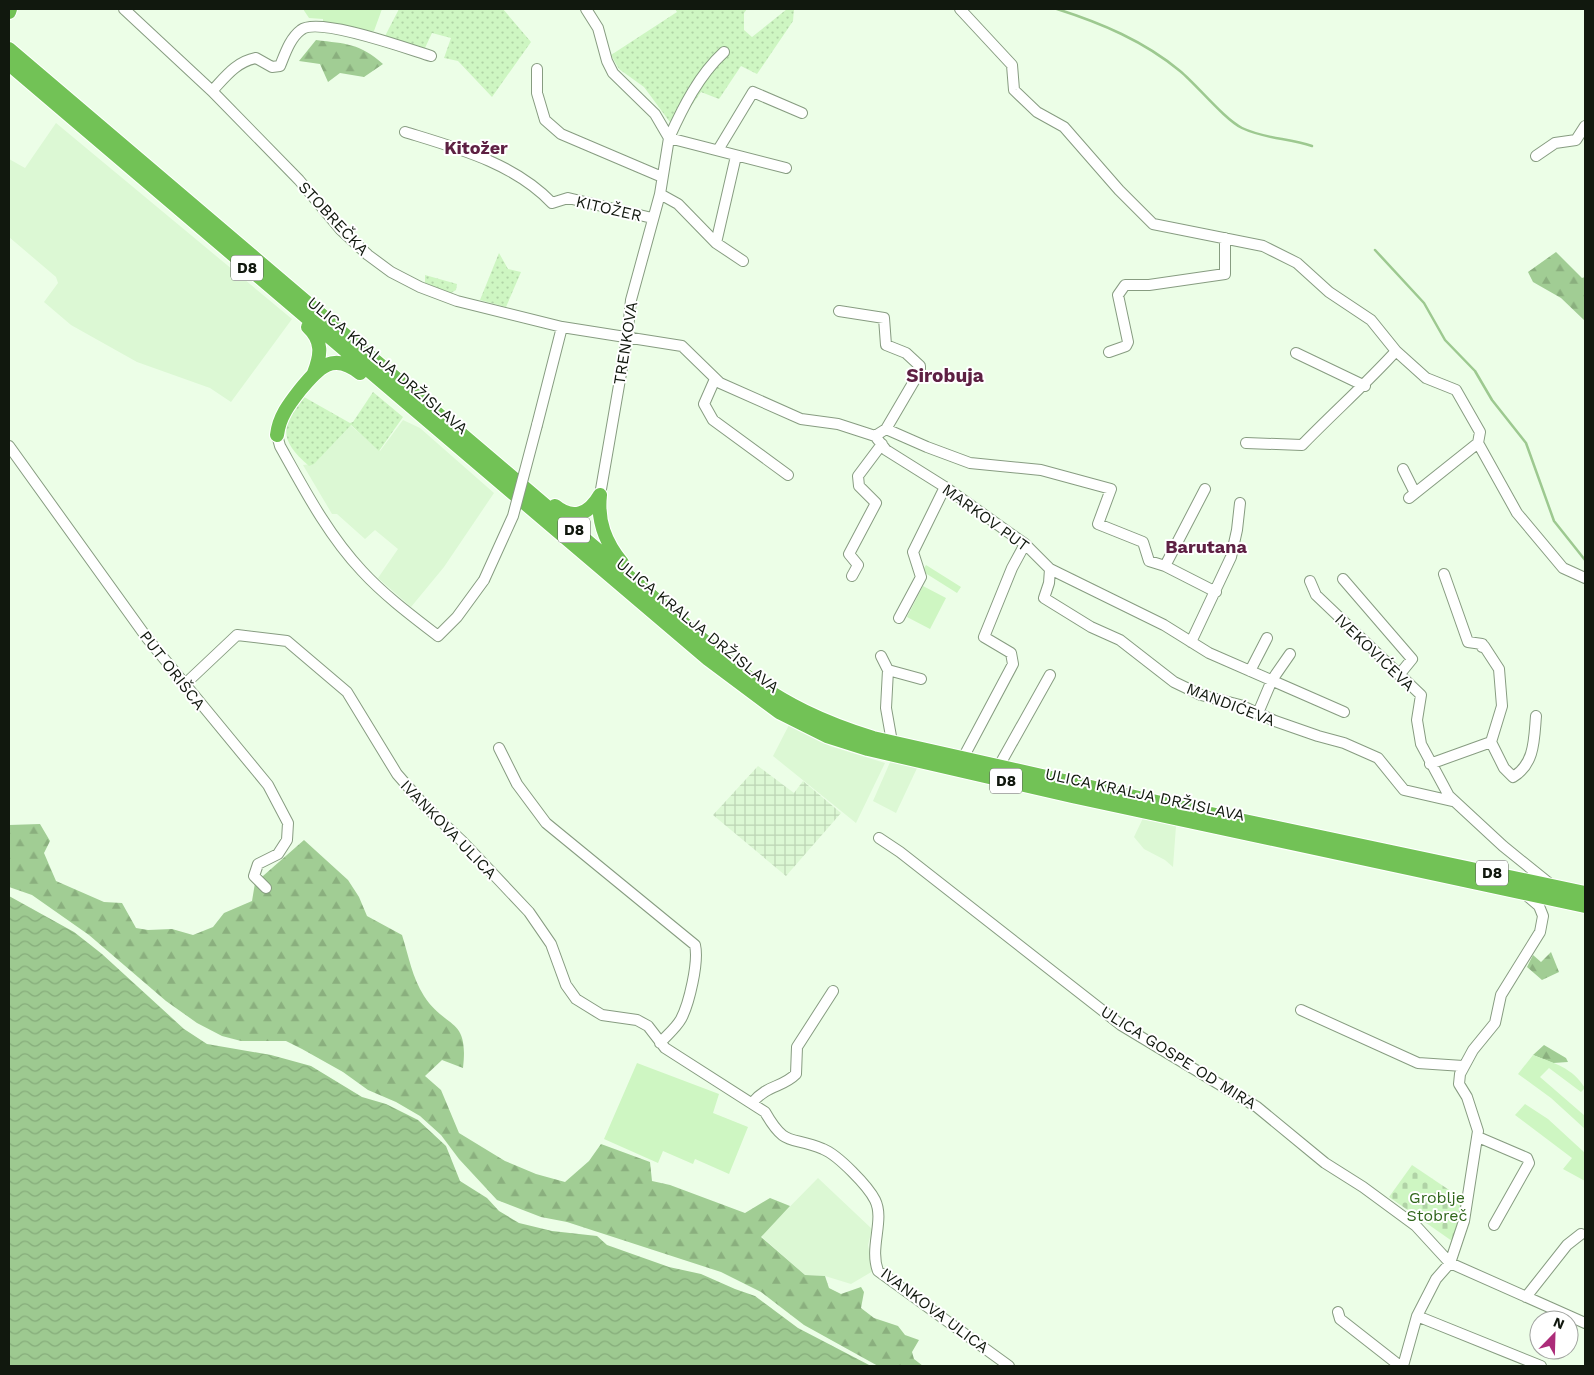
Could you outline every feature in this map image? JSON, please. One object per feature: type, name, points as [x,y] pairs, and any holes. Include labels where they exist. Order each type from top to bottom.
[{"type":"highway","points":[[9,37],[13,44],[39,67],[42,77]]},
{"type":"highway","name":"D8","points":[[9,49],[42,77]]},
{"type":"highway","name":"ULICA KRALJA DRŽISLAVA","points":[[9,64],[735,682],[779,712],[826,736],[868,749],[1072,796],[1585,906]]},
{"type":"highway","name":"ULICA KRALJA DRŽISLAVA","points":[[42,77],[742,673],[789,705],[839,727],[892,742],[1202,812],[1585,893]]},
{"type":"highway","points":[[277,435],[282,414],[314,372],[319,358],[319,341],[302,320],[299,312]]},
{"type":"highway","points":[[314,372],[332,363],[345,364],[379,388],[395,393]]},
{"type":"highway","points":[[531,493],[539,493],[561,511],[578,514],[588,512],[600,495]]},
{"type":"highway","points":[[600,495],[598,509],[604,535],[622,562],[634,574],[636,582]]},
{"type":"street","name":"STOBREČKA","points":[[124,9],[212,91],[299,180],[340,229],[368,255],[391,272],[420,288],[457,301],[562,327],[627,339]]},
{"type":"street","points":[[586,9],[598,28],[607,61],[613,73],[655,114],[669,138],[786,168]]},
{"type":"street","points":[[960,9],[1012,65],[1014,90],[1037,112],[1064,127],[1119,190],[1153,224],[1264,246],[1297,263],[1329,292],[1371,320],[1396,351],[1426,378],[1456,390],[1480,432],[1478,443],[1517,513],[1563,568],[1585,578]]},
{"type":"street","points":[[212,91],[238,64],[248,59],[256,58],[272,68],[280,66],[294,36],[302,28],[311,26],[359,33],[431,56]]},
{"type":"street","name":"TRENKOVA","points":[[600,495],[627,339],[631,300],[660,194],[669,138],[684,104],[713,62],[724,52]]},
{"type":"street","points":[[537,69],[537,93],[545,120],[561,134],[662,177]]},
{"type":"street","points":[[718,150],[753,92],[802,113]]},
{"type":"street","points":[[1536,156],[1555,143],[1576,140],[1585,126]]},
{"type":"street","name":"KITOŽER","points":[[406,132],[487,160],[538,189],[552,203],[568,198],[652,218]]},
{"type":"street","points":[[716,243],[736,156]]},
{"type":"street","points":[[660,194],[678,204],[716,243],[743,261]]},
{"type":"street","points":[[1109,352],[1126,346],[1128,342],[1118,295],[1125,285],[1150,286],[1225,274],[1225,238]]},
{"type":"street","points":[[839,311],[884,318],[886,345],[906,353],[920,366],[920,372],[858,476],[859,486],[876,503],[849,554],[858,564],[852,576]]},
{"type":"street","points":[[277,435],[280,446],[327,526],[361,571],[405,611],[438,636],[457,617],[484,580],[513,516],[562,327]]},
{"type":"street","name":"MARKOV PUT","points":[[627,339],[682,346],[699,360],[720,383],[801,419],[838,424],[878,440],[886,450],[945,486],[1025,544],[1050,569],[1155,620],[1208,654],[1344,712]]},
{"type":"street","points":[[1246,443],[1302,445],[1340,406],[1365,386],[1396,351]]},
{"type":"street","points":[[1296,353],[1365,386]]},
{"type":"street","points":[[715,378],[704,404],[712,420],[788,475]]},
{"type":"street","points":[[886,429],[927,448],[970,463],[1041,470],[1111,488],[1098,524],[1143,542],[1149,561],[1165,566],[1216,592]]},
{"type":"street","points":[[1403,469],[1412,495],[1478,443]]},
{"type":"street","name":"PUT ORIŠCA","points":[[9,446],[120,602],[184,685],[268,785],[288,823],[287,840],[278,854],[258,864],[254,876],[266,888]]},
{"type":"street","points":[[899,618],[921,577],[912,552],[945,486]]},
{"type":"street","points":[[1165,566],[1205,489]]},
{"type":"street","points":[[1191,642],[1231,557],[1240,502]]},
{"type":"street","points":[[963,758],[1013,664],[1011,653],[984,637],[1012,568],[1025,544]]},
{"type":"street","name":"MANDIĆEVA","points":[[1050,569],[1049,583],[1044,598],[1091,627],[1120,640],[1174,682],[1201,695],[1240,705],[1378,758],[1404,790],[1452,801]]},
{"type":"street","points":[[1444,574],[1468,642],[1482,644],[1482,647],[1484,646],[1499,669],[1502,706],[1491,742],[1504,768],[1512,777],[1530,760],[1536,716]]},
{"type":"street","name":"IVEKOVIĆEVA","points":[[1343,579],[1412,659],[1399,675]]},
{"type":"street","name":"IVEKOVIĆEVA","points":[[1310,581],[1316,595],[1421,695],[1417,720],[1421,744],[1430,764],[1452,801],[1551,885]]},
{"type":"street","name":"IVANKOVA ULICA","points":[[184,685],[237,635],[287,641],[346,692],[397,774],[424,805],[463,842],[529,912],[551,944],[566,985],[576,999],[602,1014],[637,1020],[648,1026],[660,1043],[765,1112],[773,1127],[782,1136],[794,1142],[825,1150],[869,1190],[876,1202],[878,1216],[874,1260],[878,1271],[1009,1366]]},
{"type":"street","points":[[1250,671],[1267,638]]},
{"type":"street","points":[[1258,713],[1272,680],[1290,654]]},
{"type":"street","points":[[881,656],[888,670],[886,708],[892,742]]},
{"type":"street","points":[[888,670],[921,679]]},
{"type":"street","points":[[999,766],[1050,676]]},
{"type":"street","points":[[1430,764],[1491,742]]},
{"type":"street","points":[[499,748],[517,784],[546,823],[695,945],[696,959],[686,1009],[680,1021],[660,1043]]},
{"type":"street","name":"ULICA GOSPE OD MIRA","points":[[879,838],[900,852],[1121,1025],[1191,1065],[1218,1085],[1258,1107],[1325,1164],[1363,1187],[1416,1226],[1450,1263]]},
{"type":"street","points":[[1338,1312],[1340,1319],[1401,1366],[1417,1316],[1436,1279],[1450,1263],[1464,1221],[1478,1136],[1476,1122],[1460,1084],[1463,1066],[1495,1023],[1501,995],[1540,932],[1543,916],[1539,906],[1520,891]]},
{"type":"street","points":[[752,1103],[760,1093],[789,1081],[796,1074],[797,1047],[833,992]]},
{"type":"street","points":[[1301,1010],[1418,1063],[1463,1066]]},
{"type":"street","points":[[1478,1136],[1527,1158],[1529,1163],[1494,1225]]},
{"type":"street","points":[[1526,1297],[1567,1245],[1581,1234]]},
{"type":"street","points":[[1450,1263],[1585,1323]]},
{"type":"street","points":[[1417,1316],[1541,1366]]},
{"type":"shaded area","points":[[56,123],[292,319],[231,402],[210,388],[137,362],[71,325],[44,302],[58,283],[56,277],[9,237],[9,159],[25,168]]},
{"type":"shaded area","points":[[403,420],[420,428],[494,493],[444,567],[411,607],[378,578],[398,549],[375,530],[365,539],[337,514],[332,514],[303,465],[312,464],[349,424],[380,451]]},
{"type":"shaded area","points":[[789,725],[830,746],[885,763],[856,823],[773,756]]},
{"type":"shaded area","points":[[891,760],[918,766],[896,813],[873,801]]},
{"type":"shaded area","points":[[758,766],[794,793],[803,781],[841,813],[786,876],[713,815]]},
{"type":"shaded area","points":[[1143,818],[1176,826],[1173,867],[1165,860],[1144,849],[1134,837]]},
{"type":"shaded area","points":[[818,1178],[872,1229],[868,1245],[873,1271],[851,1284],[825,1276],[805,1275],[761,1236]]},
{"type":"green space","points":[[303,9],[382,9],[374,31],[368,33],[323,26],[323,19],[309,18]]},
{"type":"green space","points":[[399,9],[503,9],[531,42],[492,97],[458,61],[444,58],[451,38],[432,33],[424,50],[384,38]]},
{"type":"green space","points":[[675,9],[747,9],[744,13],[744,30],[752,37],[787,9],[794,9],[793,21],[757,74],[741,66],[719,99],[701,92],[675,129],[644,87],[619,69],[611,55],[677,12]]},
{"type":"green space","points":[[316,40],[359,48],[383,64],[364,77],[340,73],[328,82],[320,64],[299,61]]},
{"type":"green space","points":[[1556,252],[1582,278],[1585,277],[1585,321],[1561,298],[1533,282],[1528,272]]},
{"type":"green space","points":[[499,253],[508,269],[521,272],[506,307],[480,300]]},
{"type":"green space","points":[[425,275],[457,284],[456,290],[451,293],[425,283]]},
{"type":"green space","points":[[373,392],[403,417],[379,451],[351,425],[314,464],[309,466],[299,457],[292,448],[286,433],[290,416],[304,397],[350,423],[353,422]]},
{"type":"green space","points":[[926,565],[961,587],[957,593],[922,571]]},
{"type":"green space","points":[[923,586],[946,598],[930,629],[907,617]]},
{"type":"green space","points":[[40,824],[50,841],[44,853],[56,881],[104,902],[122,903],[136,928],[148,930],[172,929],[193,935],[213,927],[224,913],[252,901],[255,883],[304,840],[348,880],[359,897],[367,916],[402,935],[414,974],[424,996],[432,1007],[459,1031],[463,1040],[463,1068],[442,1060],[425,1076],[441,1090],[459,1133],[505,1161],[536,1174],[565,1182],[589,1161],[601,1144],[650,1162],[652,1181],[670,1185],[745,1213],[770,1198],[790,1206],[761,1237],[805,1275],[825,1276],[829,1288],[841,1294],[861,1287],[864,1292],[861,1308],[874,1318],[898,1326],[905,1335],[919,1340],[912,1352],[914,1359],[923,1366],[878,1366],[804,1325],[761,1292],[721,1272],[567,1222],[541,1217],[497,1200],[459,1159],[441,1135],[420,1116],[396,1102],[368,1090],[343,1072],[286,1041],[241,1041],[222,1036],[197,1023],[166,1001],[89,935],[32,895],[9,887],[9,825]]},
{"type":"green space","points":[[1551,952],[1559,972],[1542,980],[1527,967],[1533,955],[1541,962]]},
{"type":"green space","points":[[1544,1045],[1566,1058],[1568,1062],[1553,1063],[1533,1055]]},
{"type":"green space","points":[[1533,1055],[1569,1071],[1585,1088],[1581,1092],[1549,1068],[1540,1077],[1585,1116],[1585,1129],[1551,1098],[1518,1074]]},
{"type":"green space","points":[[637,1063],[719,1094],[713,1113],[748,1127],[729,1174],[695,1159],[693,1164],[663,1151],[658,1163],[604,1139]]},
{"type":"green space","points":[[1525,1104],[1548,1119],[1585,1153],[1585,1181],[1563,1169],[1572,1158],[1515,1115]]},
{"type":"green space","name":"Groblje Stobreč","points":[[1412,1165],[1464,1200],[1452,1241],[1389,1197]]},
{"type":"water","points":[[9,896],[74,932],[102,954],[184,1029],[207,1044],[271,1055],[311,1066],[362,1097],[386,1104],[418,1120],[446,1146],[460,1181],[487,1198],[499,1211],[519,1223],[552,1231],[597,1236],[607,1245],[669,1267],[701,1274],[755,1296],[798,1328],[871,1366],[9,1366]]},
{"type":"waterway","points":[[1057,9],[1090,20],[1122,34],[1166,60],[1187,77],[1219,110],[1242,128],[1251,132],[1312,146]]},
{"type":"waterway","points":[[1375,250],[1424,303],[1445,340],[1475,371],[1492,400],[1526,443],[1554,521],[1585,560]]},
{"type":"district","name":"Kitožer","points":[[476,148]]},
{"type":"district","name":"Sirobuja","points":[[945,375]]},
{"type":"district","name":"Barutana","points":[[1206,547]]}]
